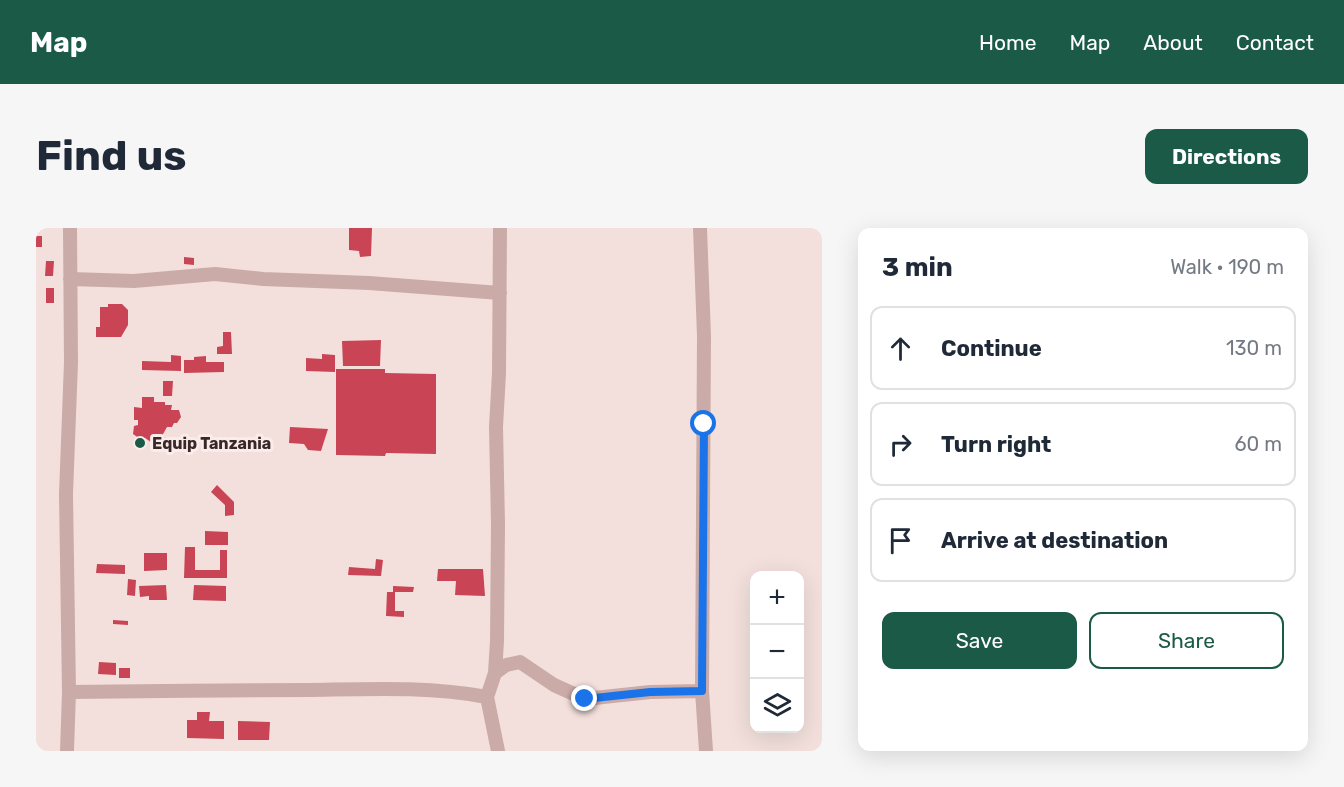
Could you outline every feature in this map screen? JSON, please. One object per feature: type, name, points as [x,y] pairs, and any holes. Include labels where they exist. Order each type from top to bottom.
[{"type":"street","points":[[67,751],[69,692],[66,514],[71,362],[70,228]]},
{"type":"street","points":[[498,751],[487,697],[495,673],[500,228]]},
{"type":"street","points":[[700,228],[704,347],[702,691],[706,751]]},
{"type":"street","points":[[70,279],[134,281],[215,274],[263,279],[369,283],[500,294]]},
{"type":"street","points":[[495,673],[506,664],[520,662],[555,685],[585,699],[658,692],[702,691]]},
{"type":"street","points":[[69,692],[192,689],[384,689],[463,692],[487,697]]},
{"type":"building","points":[[349,228],[372,228],[371,256],[360,257],[359,251],[349,250]]},
{"type":"building","points":[[36,236],[42,236],[42,247],[36,247]]},
{"type":"building","points":[[184,257],[194,258],[194,265],[184,264]]},
{"type":"building","points":[[46,261],[54,261],[53,276],[45,276]]},
{"type":"building","points":[[46,288],[54,288],[54,303],[46,303]]},
{"type":"building","points":[[108,304],[122,304],[128,310],[128,325],[121,337],[96,337],[96,327],[100,327],[100,307],[108,307]]},
{"type":"building","points":[[223,332],[231,332],[232,354],[217,354],[217,347],[223,346]]},
{"type":"building","points":[[381,340],[380,366],[343,366],[342,341]]},
{"type":"building","points":[[322,354],[335,355],[335,372],[306,371],[306,358],[322,359]]},
{"type":"building","points":[[171,355],[181,356],[181,371],[142,370],[142,361],[171,362]]},
{"type":"building","points":[[206,356],[206,362],[224,362],[224,372],[184,373],[184,360]]},
{"type":"building","points":[[336,369],[385,369],[385,373],[436,374],[436,454],[336,455]]},
{"type":"building","points":[[163,381],[173,381],[172,396],[163,396]]},
{"type":"building","points":[[142,397],[154,397],[154,402],[165,402],[165,405],[172,405],[171,410],[179,410],[181,417],[172,427],[167,427],[162,436],[167,438],[165,443],[151,442],[145,438],[143,441],[133,434],[134,426],[138,425],[138,420],[134,420],[134,407],[142,408]]},
{"type":"building","points":[[290,427],[328,429],[321,451],[308,450],[304,444],[289,443]]},
{"type":"building","points":[[217,485],[234,502],[234,515],[225,516],[225,505],[211,492]]},
{"type":"building","points":[[205,531],[228,532],[228,545],[205,545]]},
{"type":"building","points":[[185,547],[195,547],[195,570],[220,570],[220,550],[227,550],[227,578],[184,578]]},
{"type":"building","points":[[144,553],[167,553],[167,570],[144,571]]},
{"type":"building","points":[[376,559],[383,560],[381,576],[348,575],[349,567],[375,569]]},
{"type":"building","points":[[97,564],[125,565],[125,574],[96,573]]},
{"type":"building","points":[[438,569],[483,569],[485,596],[455,595],[456,581],[437,581]]},
{"type":"building","points":[[128,579],[136,580],[135,596],[127,595]]},
{"type":"building","points":[[166,585],[167,600],[149,600],[149,596],[140,597],[139,586]]},
{"type":"building","points":[[194,585],[226,586],[226,601],[193,600]]},
{"type":"building","points":[[393,586],[414,587],[413,592],[395,592],[395,611],[404,611],[404,617],[386,616],[387,592],[393,592]]},
{"type":"building","points":[[113,620],[128,621],[128,625],[113,624]]},
{"type":"building","points":[[99,662],[116,663],[116,675],[98,674]]},
{"type":"building","points":[[119,668],[130,668],[130,678],[119,678]]},
{"type":"building","points":[[197,712],[210,712],[209,721],[224,721],[224,739],[187,738],[187,720],[197,720]]},
{"type":"building","points":[[238,721],[270,722],[269,740],[238,740]]},
{"type":"place","name":"Equip Tanzania","points":[[140,443]]},
{"type":"route","points":[[585,699],[679,690],[702,691],[704,424]]}]
